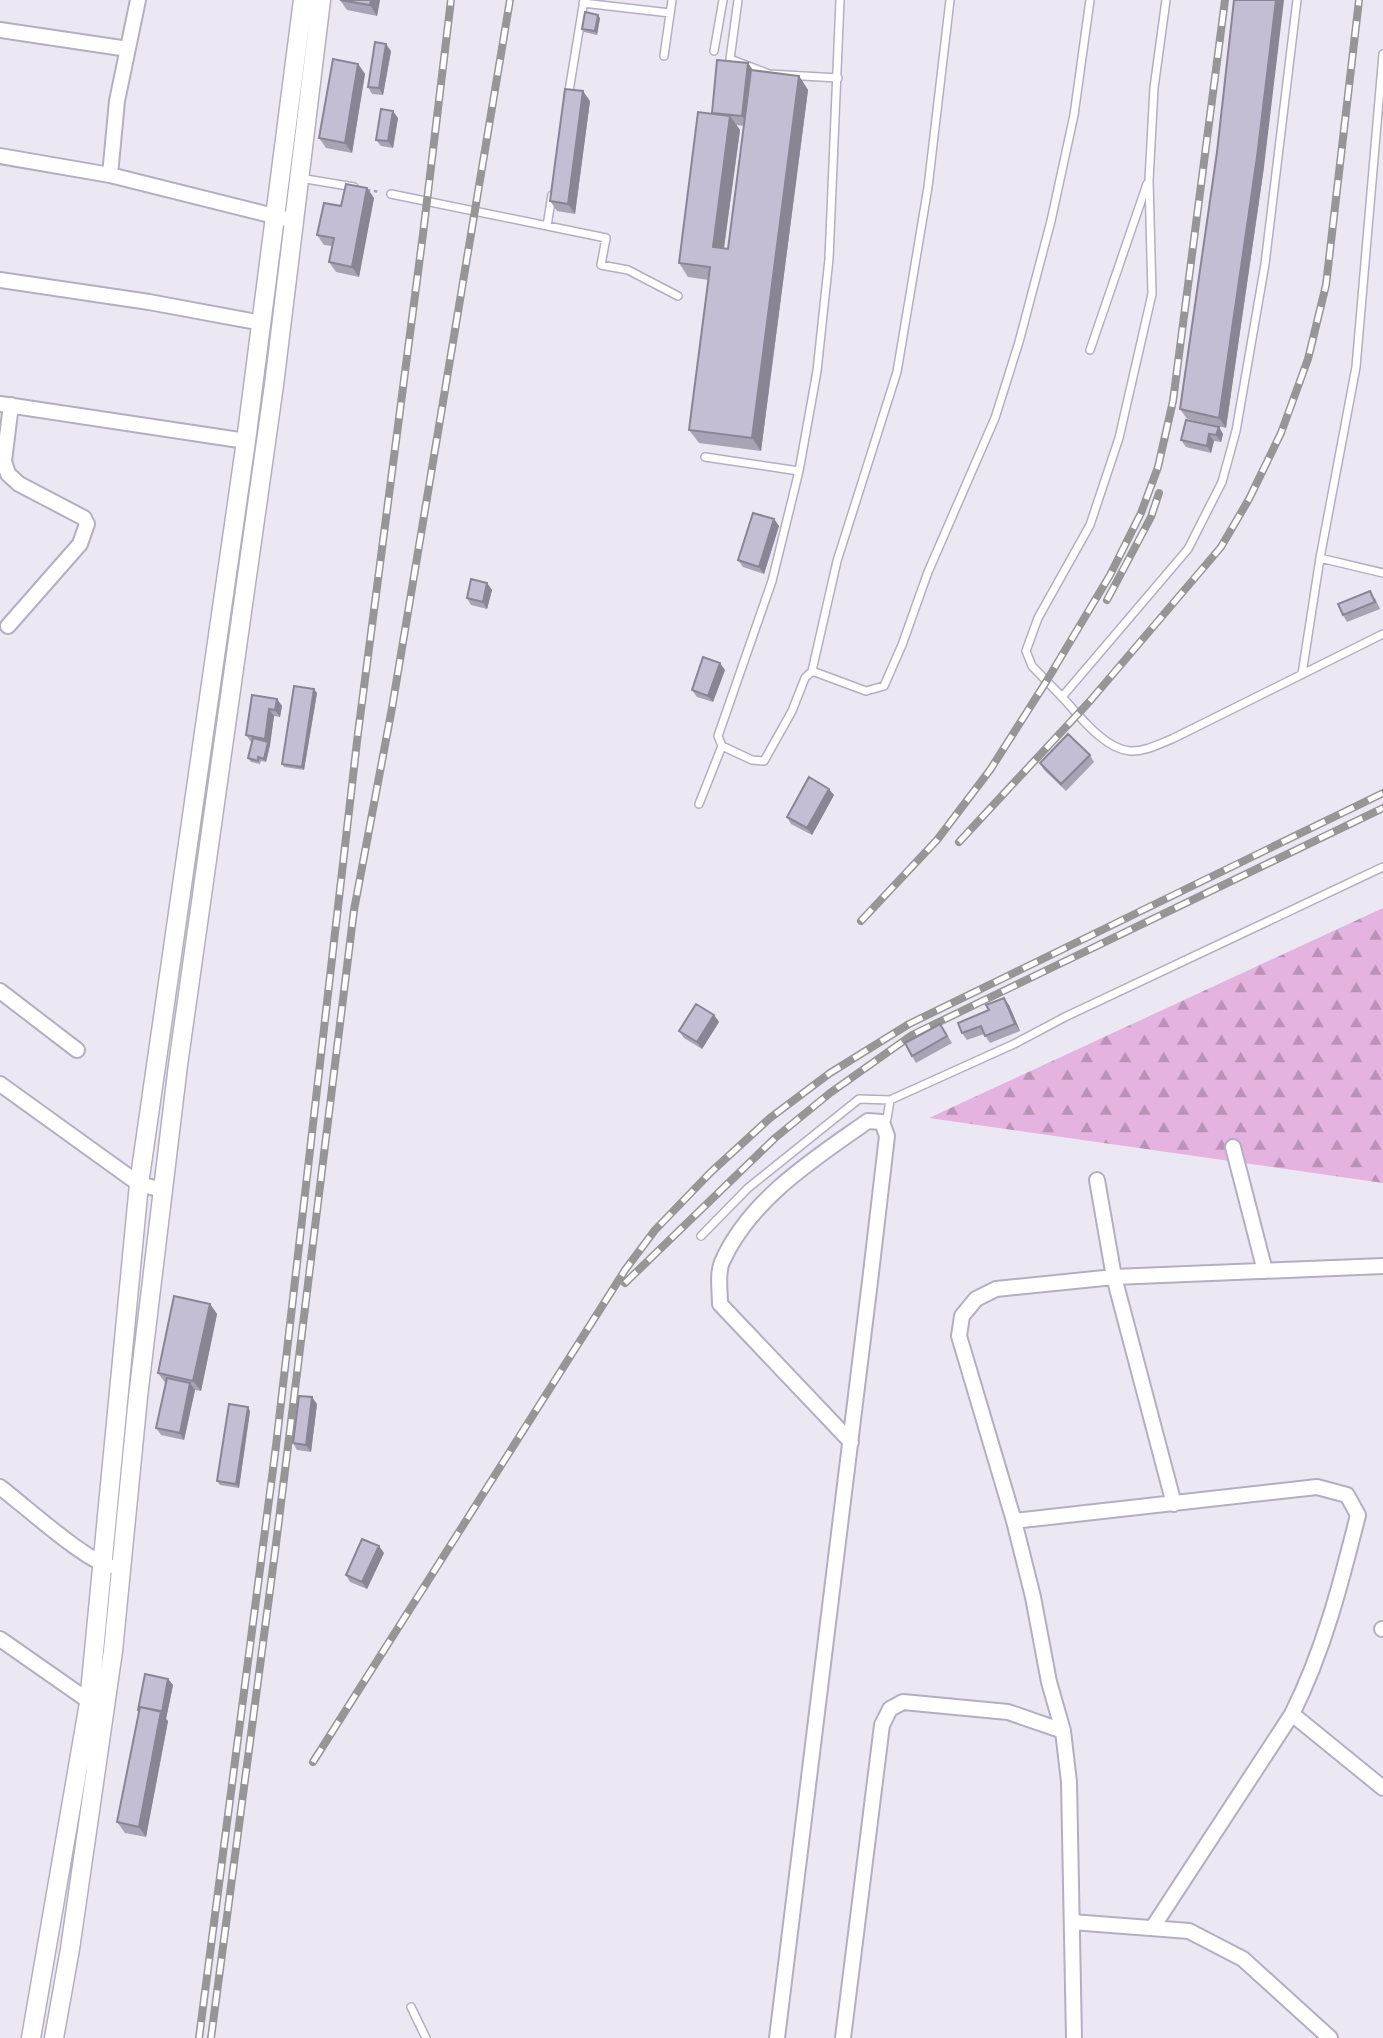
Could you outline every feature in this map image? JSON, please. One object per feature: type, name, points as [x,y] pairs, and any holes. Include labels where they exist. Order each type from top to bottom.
[{"type":"street","points":[[110,175],[117,102],[138,0]]},
{"type":"street","points":[[31,2038],[122,1569],[138,1397],[178,1065],[272,398],[303,0]]},
{"type":"street","points":[[54,2038],[70,1949],[97,1706],[102,1564],[139,1184],[262,323],[285,218],[299,178],[321,0]]},
{"type":"street","points":[[0,30],[128,49]]},
{"type":"street","points":[[0,156],[110,175],[285,218]]},
{"type":"street","points":[[0,279],[262,323]]},
{"type":"street","points":[[8,626],[80,544],[87,524],[84,518],[19,484],[8,474],[4,461],[6,405],[246,441]]},
{"type":"street","points":[[0,991],[78,1050]]},
{"type":"street","points":[[0,1084],[139,1184],[163,1190]]},
{"type":"street","points":[[777,2038],[851,1442],[887,1136],[881,1122],[868,1121],[798,1171],[749,1219],[721,1264],[720,1304],[851,1442]]},
{"type":"street","points":[[1233,1147],[1265,1271]]},
{"type":"street","points":[[1097,1180],[1114,1277],[1174,1504]]},
{"type":"street","points":[[1074,2038],[1069,1782],[1063,1731],[1049,1682],[1033,1597],[1014,1521],[959,1336],[962,1316],[976,1299],[996,1289],[1114,1277],[1383,1266]]},
{"type":"street","points":[[0,1487],[102,1564],[122,1569]]},
{"type":"street","points":[[1014,1521],[1317,1487],[1347,1495],[1358,1515],[1338,1596],[1309,1677],[1292,1714],[1153,1927]]},
{"type":"street","points":[[0,1639],[97,1706]]},
{"type":"street","points":[[843,2038],[882,1725],[890,1709],[903,1702],[986,1708],[1008,1712],[1063,1731]]},
{"type":"street","points":[[1292,1714],[1383,1788]]},
{"type":"street","points":[[1072,1922],[1189,1931],[1243,1959],[1330,2038]]},
{"type":"lane","points":[[664,56],[672,0]]},
{"type":"lane","points":[[714,51],[723,0]]},
{"type":"lane","points":[[738,0],[730,59],[769,74],[838,78]]},
{"type":"lane","points":[[840,0],[828,259],[817,371],[799,471],[772,581],[718,736],[722,746],[752,760],[764,761],[812,671],[837,561],[897,372],[929,187],[950,0]]},
{"type":"lane","points":[[812,671],[866,691],[876,690],[884,686],[902,645],[928,572],[995,418],[1019,342],[1051,221],[1074,115],[1090,0]]},
{"type":"lane","points":[[1166,0],[1154,88],[1149,180],[1152,294],[1119,438],[1090,524],[1038,618],[1026,651],[1032,666],[1089,727],[1116,748],[1131,752],[1172,739],[1383,634]]},
{"type":"lane","points":[[1062,697],[1188,549],[1222,482],[1236,431],[1265,264],[1297,0]]},
{"type":"lane","points":[[566,108],[584,2],[670,13]]},
{"type":"lane","points":[[1302,674],[1320,558],[1356,367],[1383,54]]},
{"type":"lane","points":[[299,178],[366,189]]},
{"type":"lane","points":[[1090,350],[1149,180]]},
{"type":"lane","points":[[547,226],[554,187]]},
{"type":"lane","points":[[391,194],[606,238],[601,265],[628,270],[678,296]]},
{"type":"lane","points":[[705,457],[799,471]]},
{"type":"lane","points":[[1320,558],[1383,573]]},
{"type":"lane","points":[[699,804],[722,746]]},
{"type":"lane","points":[[701,1236],[748,1188],[859,1099],[890,1100],[1014,1044],[1065,1017],[1383,867]]},
{"type":"lane","points":[[881,1122],[887,1119],[890,1100]]},
{"type":"lane","points":[[411,2007],[426,2038]]},
{"type":"green space","points":[[1383,908],[1383,1183],[929,1118]]},
{"type":"building","points":[[340,0],[371,0],[370,5]]},
{"type":"building","points":[[1234,0],[1276,0],[1257,157],[1219,418],[1180,409],[1217,152]]},
{"type":"building","points":[[585,12],[598,15],[595,31],[582,29]]},
{"type":"building","points":[[375,42],[386,44],[379,88],[368,87]]},
{"type":"building","points":[[333,59],[358,64],[345,143],[319,138]]},
{"type":"building","points":[[717,60],[748,63],[742,116],[712,113]]},
{"type":"building","points":[[751,70],[799,76],[752,438],[689,430],[710,267],[679,263],[698,112],[730,116],[713,247],[728,249]]},
{"type":"building","points":[[565,89],[583,91],[568,204],[550,201]]},
{"type":"building","points":[[381,109],[393,111],[388,141],[376,140]]},
{"type":"building","points":[[346,184],[367,188],[352,267],[329,262],[334,238],[317,235],[324,203],[341,206]]},
{"type":"building","points":[[1186,420],[1219,427],[1216,435],[1209,434],[1207,446],[1181,440]]},
{"type":"building","points":[[753,513],[774,519],[759,567],[738,560]]},
{"type":"building","points":[[471,579],[487,583],[483,602],[467,598]]},
{"type":"building","points":[[1370,591],[1375,602],[1343,615],[1338,604]]},
{"type":"building","points":[[703,657],[720,663],[708,696],[692,690]]},
{"type":"building","points":[[294,686],[314,689],[302,767],[282,764]]},
{"type":"building","points":[[252,695],[277,699],[275,710],[269,709],[265,739],[246,735]]},
{"type":"building","points":[[1068,734],[1090,755],[1061,784],[1040,763]]},
{"type":"building","points":[[253,738],[268,742],[264,759],[258,757],[258,761],[248,758]]},
{"type":"building","points":[[809,777],[829,789],[807,828],[787,817]]},
{"type":"building","points":[[1004,998],[1015,1024],[985,1036],[981,1026],[962,1033],[958,1023],[989,1010],[986,1005]]},
{"type":"building","points":[[696,1004],[714,1015],[697,1042],[679,1031]]},
{"type":"building","points":[[940,1024],[947,1036],[912,1056],[905,1043]]},
{"type":"building","points":[[174,1296],[210,1304],[193,1381],[158,1373]]},
{"type":"building","points":[[167,1378],[190,1383],[180,1433],[156,1428]]},
{"type":"building","points":[[299,1396],[312,1397],[306,1445],[293,1443]]},
{"type":"building","points":[[229,1404],[248,1407],[236,1484],[217,1481]]},
{"type":"building","points":[[362,1539],[379,1546],[362,1582],[346,1575]]},
{"type":"building","points":[[145,1674],[168,1679],[162,1712],[140,1707],[138,1710]]},
{"type":"building","points":[[140,1707],[161,1711],[139,1827],[117,1822]]},
{"type":"railway","points":[[199,2038],[276,1446],[358,733],[451,0]]},
{"type":"railway","points":[[211,2038],[275,1552],[354,910],[392,708],[510,0]]},
{"type":"railway","points":[[861,921],[937,840],[990,770],[1110,575],[1141,513],[1158,467],[1173,401],[1225,0]]},
{"type":"railway","points":[[959,842],[1090,701],[1221,547],[1249,499],[1281,433],[1308,359],[1326,285],[1359,0]]},
{"type":"railway","points":[[1107,600],[1151,517],[1159,493]]},
{"type":"railway","points":[[313,1762],[625,1270],[655,1230],[711,1172],[770,1118],[830,1073],[909,1024],[1383,793]]},
{"type":"railway","points":[[625,1283],[775,1138],[830,1093],[912,1035],[1383,808]]}]
